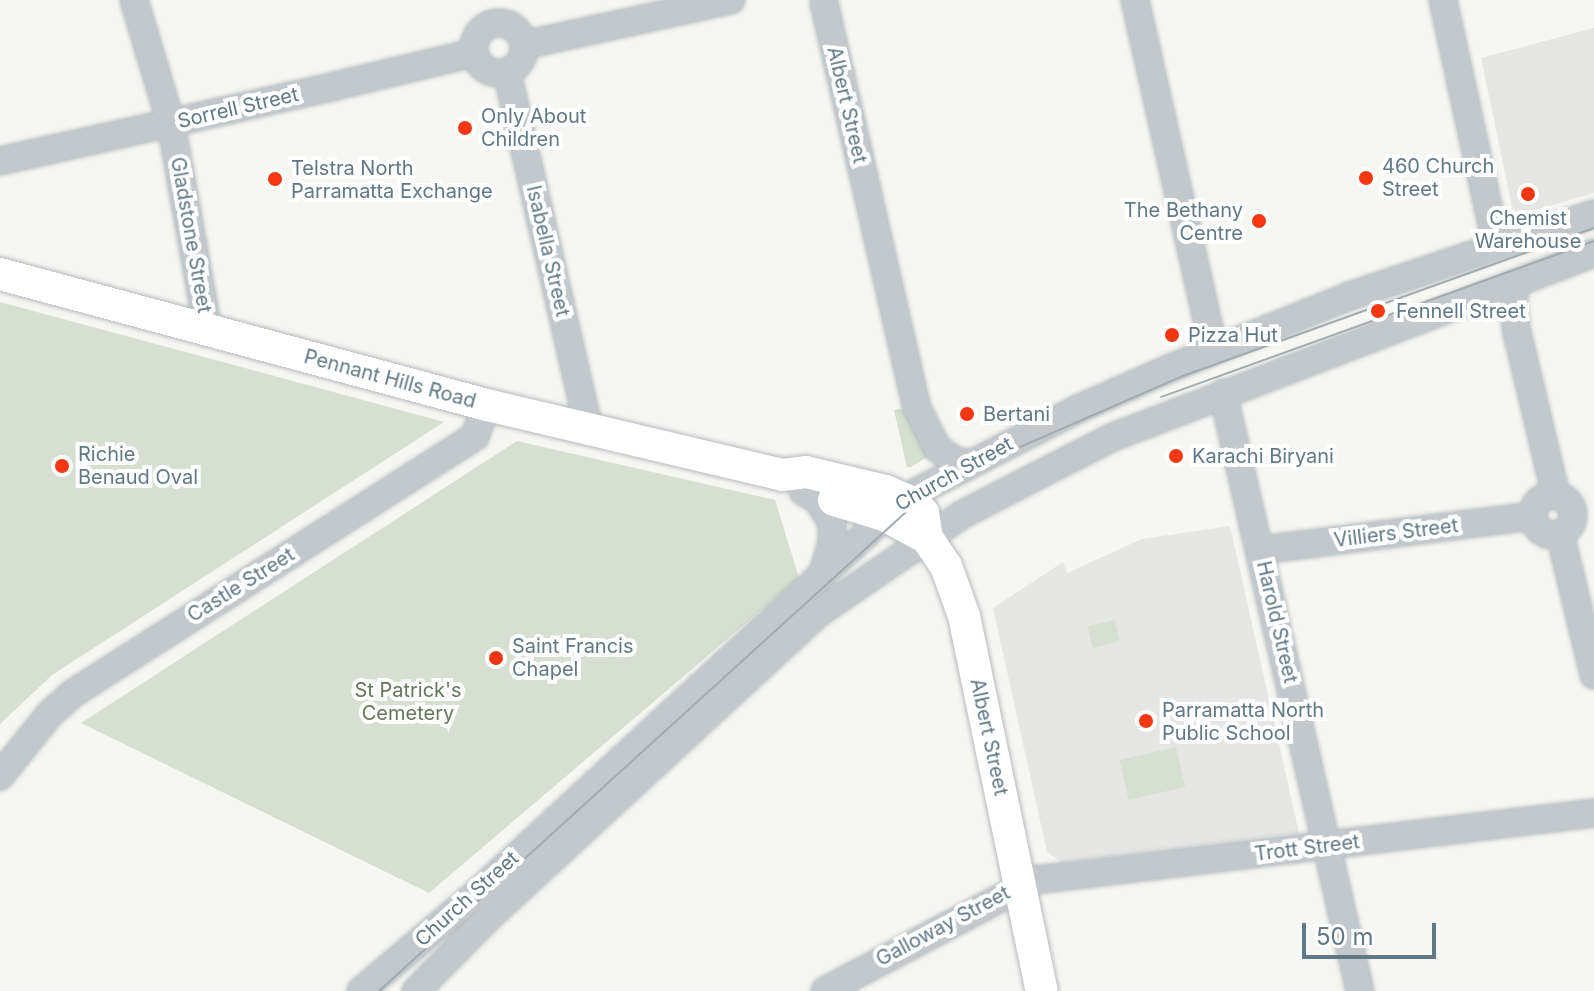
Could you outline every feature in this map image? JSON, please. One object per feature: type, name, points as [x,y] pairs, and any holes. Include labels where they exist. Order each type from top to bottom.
[{"type":"main road","name":"Pennant Hills Road","points":[[0,274],[487,405],[792,483],[806,472],[894,506],[927,538]]},
{"type":"main road","name":"Albert Street","points":[[927,538],[946,566],[964,616],[1042,991]]},
{"type":"street","name":"Gladstone Street","points":[[134,0],[171,123],[208,331]]},
{"type":"street","points":[[524,45],[731,0]]},
{"type":"street","points":[[1135,0],[1214,350]]},
{"type":"street","points":[[1443,0],[1496,244]]},
{"type":"street","name":"Albert Street","points":[[818,1],[911,390],[922,422],[937,448],[955,461],[968,463]]},
{"type":"street","points":[[501,12],[524,45],[517,65],[507,72],[498,73],[482,66],[474,48],[484,28],[501,12]]},
{"type":"street","name":"Sorrell Street","points":[[0,161],[465,55],[474,48]]},
{"type":"street","name":"Isabella Street","points":[[507,72],[589,430]]},
{"type":"street","name":"Church Street","points":[[361,991],[477,893],[894,506],[968,463],[1078,409],[1214,350],[1350,296],[1496,244],[1594,214]]},
{"type":"street","name":"Church Street","points":[[416,991],[486,920],[820,612],[971,509],[1113,437],[1594,253]]},
{"type":"street","points":[[1517,284],[1513,309],[1521,352],[1571,514],[1594,675]]},
{"type":"street","name":"Harold Street","points":[[1223,393],[1360,991]]},
{"type":"street","name":"Castle Street","points":[[0,776],[49,715],[72,694],[475,436],[481,428],[487,405]]},
{"type":"street","points":[[792,483],[818,500],[832,523],[832,543],[821,575]]},
{"type":"street","name":"Villiers Street","points":[[1260,550],[1533,516],[1542,532],[1571,514]]},
{"type":"street","name":"Trott Street","points":[[1020,885],[1042,879],[1594,813]]},
{"type":"street","name":"Galloway Street","points":[[825,991],[1020,885]]},
{"type":"shaded area","points":[[1594,28],[1594,193],[1514,216],[1481,58]]},
{"type":"shaded area","name":"Parramatta North Public School","points":[[1230,526],[1299,833],[1061,862],[1047,852],[993,608],[1063,562],[1067,573],[1142,539]]},
{"type":"green space","points":[[0,302],[444,422],[52,675],[0,724]]},
{"type":"green space","points":[[908,408],[934,453],[911,467],[907,467],[894,410]]},
{"type":"green space","name":"St Patrick's Cemetery","points":[[517,441],[775,500],[799,578],[429,893],[81,723]]},
{"type":"green space","points":[[1115,620],[1120,641],[1093,648],[1088,626]]},
{"type":"green space","points":[[1176,747],[1185,787],[1129,800],[1119,760]]},
{"type":"tram line","points":[[379,991],[915,504],[995,458],[1183,376],[1594,228]]},
{"type":"tram line","points":[[1161,397],[1594,241]]},
{"type":"place","name":"Only About Children","points":[[465,128]]},
{"type":"place","name":"460 Church Street","points":[[1366,178]]},
{"type":"place","name":"Telstra North Parramatta Exchange","points":[[275,179]]},
{"type":"place","name":"Chemist Warehouse","points":[[1528,194]]},
{"type":"place","name":"The Bethany Centre","points":[[1259,221]]},
{"type":"place","name":"Fennell Street","points":[[1378,311]]},
{"type":"place","name":"Pizza Hut","points":[[1172,335]]},
{"type":"place","name":"Bertani","points":[[967,414]]},
{"type":"place","name":"Karachi Biryani","points":[[1176,456]]},
{"type":"place","name":"Richie Benaud Oval","points":[[62,466]]},
{"type":"place","name":"Saint Francis Chapel","points":[[496,658]]},
{"type":"place","name":"Parramatta North Public School","points":[[1146,721]]}]
